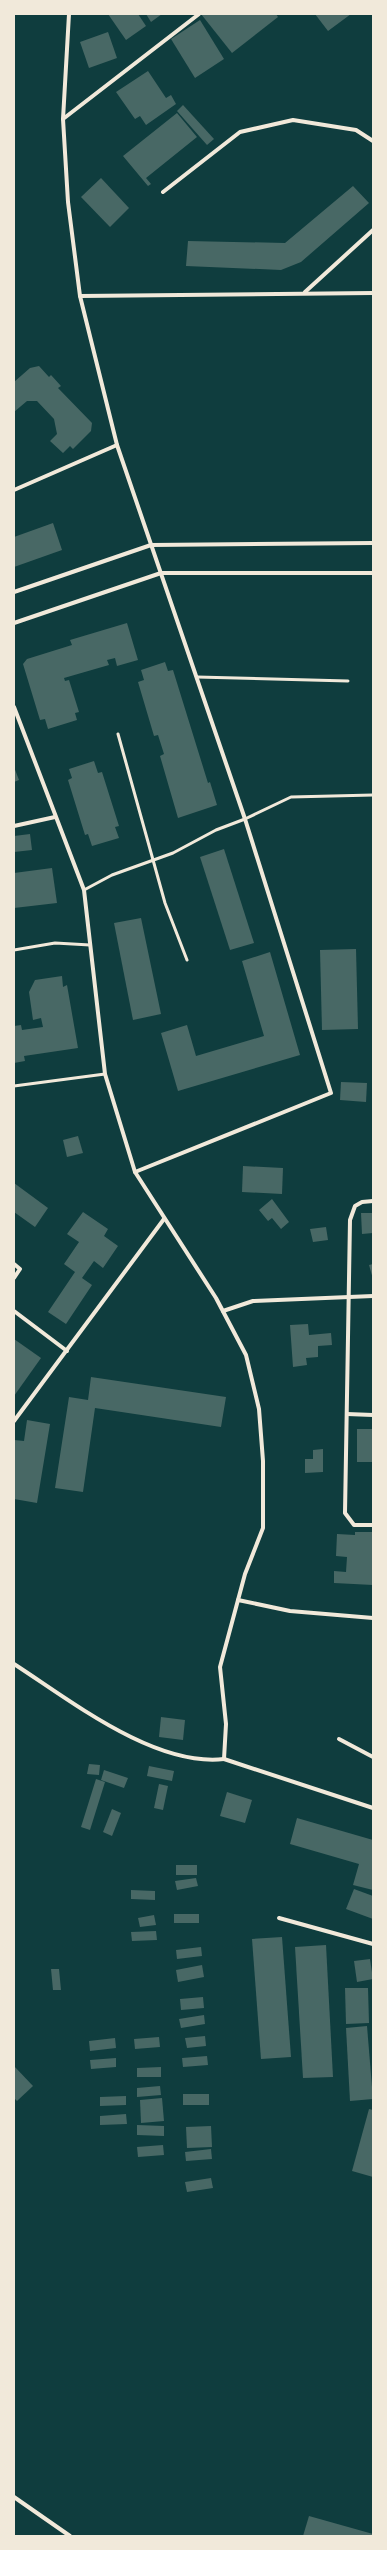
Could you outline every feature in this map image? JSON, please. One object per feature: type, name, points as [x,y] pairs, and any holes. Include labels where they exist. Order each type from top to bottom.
[{"type":"street","points":[[69,14],[64,119],[68,202],[80,296],[117,444],[245,819],[331,1093],[135,1172]]},
{"type":"street","points":[[64,119],[199,14]]},
{"type":"street","points":[[163,192],[240,132],[293,120],[356,130],[373,141]]},
{"type":"street","points":[[305,292],[373,230]]},
{"type":"street","points":[[80,296],[305,292],[373,293]]},
{"type":"street","points":[[14,490],[117,444]]},
{"type":"street","points":[[14,592],[151,545],[373,543]]},
{"type":"street","points":[[14,623],[161,573],[373,573]]},
{"type":"street","points":[[14,707],[84,890],[105,1074],[135,1172],[223,1311],[246,1355],[259,1409],[263,1461],[263,1528],[244,1574],[220,1667],[226,1724],[224,1759]]},
{"type":"street","points":[[14,826],[55,817]]},
{"type":"street","points":[[373,1201],[362,1202],[355,1206],[351,1212],[345,1513],[354,1525],[373,1525]]},
{"type":"street","points":[[14,1421],[164,1219]]},
{"type":"street","points":[[14,1264],[20,1269],[14,1278]]},
{"type":"street","points":[[223,1311],[253,1301],[373,1296]]},
{"type":"street","points":[[14,1311],[67,1351]]},
{"type":"street","points":[[347,1414],[373,1415]]},
{"type":"street","points":[[238,1600],[290,1611],[373,1618]]},
{"type":"street","points":[[14,1664],[114,1729],[176,1754],[204,1761],[224,1759],[373,1808]]},
{"type":"street","points":[[339,1739],[373,1757]]},
{"type":"street","points":[[279,1918],[373,1944]]},
{"type":"street","points":[[14,2497],[70,2536]]},
{"type":"lane","points":[[196,677],[348,681]]},
{"type":"lane","points":[[118,734],[165,903],[187,960]]},
{"type":"lane","points":[[84,890],[112,875],[173,853],[216,830],[245,819],[291,797],[373,795]]},
{"type":"lane","points":[[14,950],[55,943],[90,945]]},
{"type":"lane","points":[[14,1086],[105,1074]]},
{"type":"building","points":[[108,14],[138,14],[146,26],[126,40]]},
{"type":"building","points":[[146,14],[162,14],[151,22]]},
{"type":"building","points":[[201,14],[276,14],[278,17],[232,53]]},
{"type":"building","points":[[315,14],[351,14],[328,31]]},
{"type":"building","points":[[200,20],[224,59],[195,78],[171,39]]},
{"type":"building","points":[[108,32],[117,58],[89,68],[80,42]]},
{"type":"building","points":[[148,71],[166,98],[171,95],[176,104],[146,125],[140,116],[135,119],[116,92]]},
{"type":"building","points":[[183,105],[214,139],[207,145],[177,111]]},
{"type":"building","points":[[177,113],[197,137],[146,178],[151,184],[148,186],[123,156]]},
{"type":"building","points":[[101,178],[129,208],[110,227],[81,197]]},
{"type":"building","points":[[353,186],[369,203],[301,262],[281,270],[186,266],[188,241],[285,243]]},
{"type":"building","points":[[39,366],[49,377],[51,375],[61,386],[58,388],[92,423],[91,431],[73,449],[70,446],[63,453],[50,441],[57,434],[54,419],[37,401],[27,401],[14,412],[14,382],[30,368]]},
{"type":"building","points":[[53,523],[62,550],[14,567],[14,537]]},
{"type":"building","points":[[127,623],[138,660],[117,666],[115,658],[107,660],[109,665],[64,678],[65,681],[69,680],[79,712],[75,713],[77,720],[48,729],[45,719],[40,720],[23,664],[27,659],[72,645],[70,640]]},
{"type":"building","points":[[165,662],[168,671],[173,670],[208,783],[210,782],[217,805],[178,818],[160,756],[164,754],[158,735],[154,736],[138,682],[144,680],[141,670]]},
{"type":"building","points":[[94,761],[98,773],[102,772],[119,826],[115,827],[119,838],[92,846],[88,834],[85,835],[68,780],[72,778],[69,769]]},
{"type":"building","points":[[14,767],[19,780],[14,782]]},
{"type":"building","points":[[30,834],[32,850],[14,852],[14,836]]},
{"type":"building","points":[[224,849],[254,943],[230,950],[200,857]]},
{"type":"building","points":[[52,868],[57,903],[14,908],[14,873]]},
{"type":"building","points":[[141,918],[161,1014],[133,1020],[114,923]]},
{"type":"building","points":[[356,949],[358,1029],[322,1030],[320,950]]},
{"type":"building","points":[[270,952],[300,1055],[178,1091],[161,1033],[187,1025],[196,1056],[264,1036],[242,961]]},
{"type":"building","points":[[62,976],[63,987],[67,985],[78,1048],[24,1056],[25,1061],[14,1063],[14,1026],[21,1025],[22,1030],[43,1027],[41,1018],[33,1020],[29,992],[35,980]]},
{"type":"building","points":[[341,1082],[367,1083],[366,1102],[340,1100]]},
{"type":"building","points":[[78,1136],[83,1153],[67,1157],[63,1140]]},
{"type":"building","points":[[243,1166],[283,1168],[282,1194],[242,1192]]},
{"type":"building","points":[[14,1183],[48,1208],[35,1227],[14,1212]]},
{"type":"building","points":[[272,1199],[289,1222],[281,1229],[272,1218],[268,1221],[259,1210]]},
{"type":"building","points":[[83,1212],[108,1229],[104,1236],[118,1246],[103,1268],[94,1261],[82,1278],[92,1285],[66,1324],[48,1312],[75,1272],[64,1264],[79,1242],[67,1234]]},
{"type":"building","points":[[361,1213],[373,1213],[373,1233],[362,1234]]},
{"type":"building","points":[[326,1227],[328,1240],[313,1242],[310,1229]]},
{"type":"building","points":[[373,1264],[373,1279],[369,1265]]},
{"type":"building","points":[[308,1324],[309,1335],[331,1333],[332,1345],[318,1346],[318,1357],[306,1358],[307,1365],[293,1367],[290,1325]]},
{"type":"building","points":[[14,1339],[41,1358],[14,1396]]},
{"type":"building","points":[[91,1377],[226,1397],[221,1427],[95,1408],[83,1492],[55,1488],[69,1397],[88,1400]]},
{"type":"building","points":[[27,1420],[50,1424],[37,1503],[14,1499],[14,1440],[24,1441]]},
{"type":"building","points":[[357,1429],[373,1429],[373,1462],[357,1462]]},
{"type":"building","points":[[323,1449],[323,1472],[305,1473],[305,1459],[313,1459],[313,1450]]},
{"type":"building","points":[[355,1532],[373,1532],[373,1585],[334,1583],[334,1571],[346,1572],[347,1557],[336,1556],[337,1534],[355,1535]]},
{"type":"building","points":[[161,1717],[185,1720],[183,1740],[159,1737]]},
{"type":"building","points":[[89,1764],[100,1765],[99,1775],[87,1774]]},
{"type":"building","points":[[149,1766],[174,1771],[172,1781],[147,1776]]},
{"type":"building","points":[[104,1770],[128,1778],[124,1788],[101,1780]]},
{"type":"building","points":[[96,1779],[105,1782],[90,1830],[81,1827]]},
{"type":"building","points":[[159,1784],[168,1786],[163,1810],[154,1808]]},
{"type":"building","points":[[227,1792],[252,1800],[245,1823],[220,1816]]},
{"type":"building","points":[[112,1809],[121,1813],[112,1836],[103,1832]]},
{"type":"building","points":[[297,1818],[373,1840],[373,1890],[353,1885],[359,1864],[290,1844]]},
{"type":"building","points":[[176,1865],[197,1865],[197,1875],[176,1875]]},
{"type":"building","points":[[196,1878],[198,1886],[177,1890],[175,1881]]},
{"type":"building","points":[[354,1889],[373,1896],[373,1919],[346,1909]]},
{"type":"building","points":[[131,1890],[155,1891],[155,1900],[131,1899]]},
{"type":"building","points":[[174,1914],[199,1914],[199,1923],[174,1923]]},
{"type":"building","points":[[154,1915],[156,1925],[140,1927],[138,1918]]},
{"type":"building","points":[[156,1931],[157,1940],[132,1941],[131,1932]]},
{"type":"building","points":[[282,1937],[291,2057],[261,2059],[252,1939]]},
{"type":"building","points":[[326,1945],[333,2077],[303,2078],[295,1947]]},
{"type":"building","points":[[201,1947],[202,1956],[177,1959],[176,1950]]},
{"type":"building","points":[[370,1959],[373,1979],[357,1982],[354,1961]]},
{"type":"building","points":[[202,1965],[204,1977],[178,1982],[176,1970]]},
{"type":"building","points":[[51,1969],[59,1969],[61,1990],[53,1990]]},
{"type":"building","points":[[345,1988],[368,1988],[369,2023],[346,2024]]},
{"type":"building","points":[[203,1997],[204,2008],[181,2010],[180,1999]]},
{"type":"building","points":[[204,2015],[205,2024],[181,2028],[179,2019]]},
{"type":"building","points":[[367,2026],[373,2099],[350,2101],[346,2028]]},
{"type":"building","points":[[205,2036],[206,2046],[187,2048],[185,2038]]},
{"type":"building","points":[[159,2037],[160,2047],[135,2049],[134,2039]]},
{"type":"building","points":[[115,2038],[116,2048],[90,2051],[89,2041]]},
{"type":"building","points":[[207,2056],[208,2065],[183,2067],[182,2058]]},
{"type":"building","points":[[116,2058],[116,2067],[91,2069],[90,2060]]},
{"type":"building","points":[[14,2066],[33,2086],[17,2101],[14,2098]]},
{"type":"building","points":[[161,2067],[161,2077],[137,2077],[137,2068]]},
{"type":"building","points":[[160,2086],[161,2095],[137,2097],[137,2088]]},
{"type":"building","points":[[183,2094],[209,2094],[209,2105],[183,2105]]},
{"type":"building","points":[[126,2096],[126,2105],[100,2106],[100,2097]]},
{"type":"building","points":[[162,2098],[164,2121],[141,2123],[140,2100]]},
{"type":"building","points":[[369,2109],[373,2110],[373,2177],[352,2171]]},
{"type":"building","points":[[126,2114],[127,2124],[100,2125],[100,2116]]},
{"type":"building","points":[[137,2125],[164,2126],[164,2136],[137,2135]]},
{"type":"building","points":[[211,2126],[212,2147],[187,2148],[186,2127]]},
{"type":"building","points":[[163,2145],[164,2155],[138,2157],[137,2147]]},
{"type":"building","points":[[211,2149],[212,2159],[186,2161],[185,2152]]},
{"type":"building","points":[[211,2178],[213,2188],[187,2192],[185,2182]]},
{"type":"building","points":[[309,2516],[373,2534],[373,2536],[303,2536]]}]
